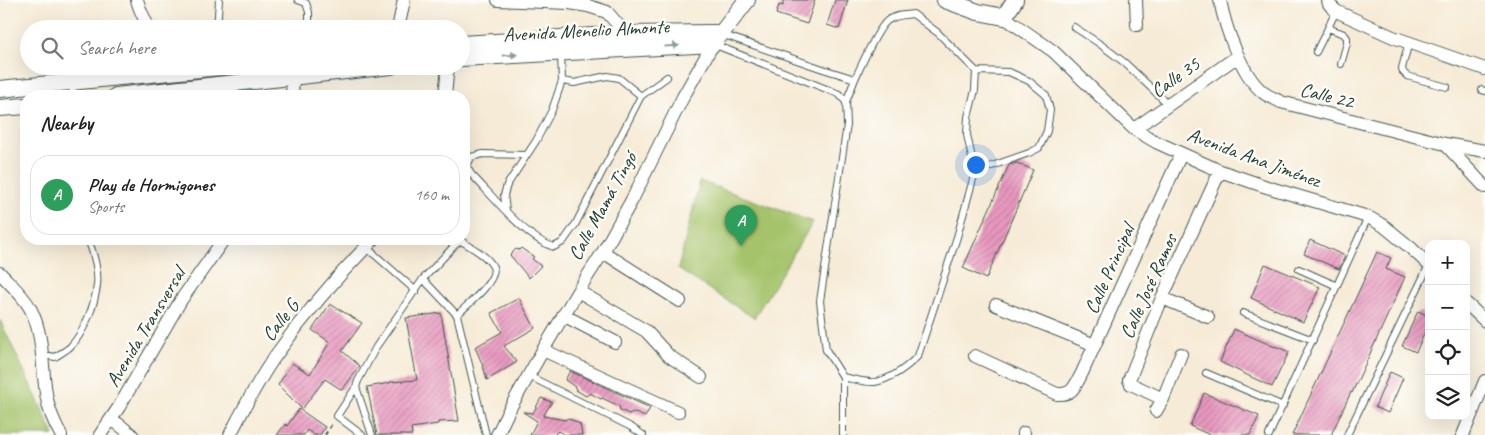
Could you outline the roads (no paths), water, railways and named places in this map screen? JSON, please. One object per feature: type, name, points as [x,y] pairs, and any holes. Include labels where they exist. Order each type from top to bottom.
[{"type":"street","points":[[137,0],[145,20]]},
{"type":"street","points":[[400,20],[404,0]]},
{"type":"street","points":[[498,0],[569,3],[588,6],[607,12],[626,34]]},
{"type":"street","name":"Calle Mamá Tingó","points":[[497,435],[543,350],[603,252],[633,198],[684,97],[717,39],[747,0]]},
{"type":"street","name":"Avenida Ana Jiménez","points":[[945,0],[978,12],[1004,17],[1053,51],[1134,129],[1156,142],[1220,171],[1368,217],[1384,226],[1425,261]]},
{"type":"street","points":[[1004,17],[1015,0]]},
{"type":"street","points":[[1136,0],[1137,25]]},
{"type":"street","name":"Calle 22","points":[[1220,0],[1238,56],[1251,80],[1264,93],[1281,102],[1445,144],[1485,151]]},
{"type":"street","points":[[1328,0],[1328,4],[1336,12],[1393,37],[1485,69]]},
{"type":"street","name":"Avenida Menelio Almonte","points":[[470,43],[626,34],[717,39]]},
{"type":"street","name":"Avenida Menelio Almonte","points":[[470,57],[717,39]]},
{"type":"street","name":"Calle 35","points":[[1134,129],[1238,56]]},
{"type":"street","points":[[0,89],[72,89],[141,75]]},
{"type":"street","points":[[175,90],[214,86],[275,75]]},
{"type":"street","points":[[292,75],[292,90]]},
{"type":"street","points":[[446,90],[447,75]]},
{"type":"street","points":[[0,108],[20,106]]},
{"type":"street","points":[[1445,144],[1485,187]]},
{"type":"street","name":"Calle Principal","points":[[975,356],[1057,394],[1065,394],[1073,389],[1082,374],[1181,154]]},
{"type":"street","name":"Calle José Ramos","points":[[1162,399],[1130,384],[1128,380],[1162,298],[1220,171]]},
{"type":"street","name":"Avenida Transversal","points":[[100,435],[112,418],[181,300],[220,245]]},
{"type":"street","name":"Calle G","points":[[232,434],[252,393],[275,356],[343,270],[368,245]]},
{"type":"street","points":[[603,252],[680,301]]},
{"type":"street","points":[[0,273],[19,292],[30,308],[38,329],[43,355],[47,400],[61,435]]},
{"type":"street","points":[[578,291],[646,331],[669,356],[701,377]]},
{"type":"street","points":[[1162,298],[1208,317]]},
{"type":"street","points":[[996,305],[1094,346]]},
{"type":"street","points":[[1470,307],[1485,321]]},
{"type":"street","points":[[564,315],[615,342]]},
{"type":"street","points":[[543,350],[678,412]]},
{"type":"street","points":[[1156,411],[1181,354]]},
{"type":"street","points":[[1463,435],[1485,381]]},
{"type":"street","points":[[112,418],[132,435]]},
{"type":"lane","points":[[218,20],[220,0]]},
{"type":"lane","points":[[298,0],[306,3],[309,20]]},
{"type":"lane","points":[[1316,52],[1336,12]]},
{"type":"lane","points":[[843,435],[843,377],[826,350],[820,301],[847,124],[846,102],[877,34],[887,21],[899,15],[913,14],[938,34],[976,71],[1009,72],[1029,81],[1046,95],[1050,110],[1047,130],[1039,148],[975,172]]},
{"type":"lane","points":[[1074,27],[1125,63],[1169,105]]},
{"type":"lane","points":[[1328,28],[1344,34],[1347,38],[1341,64]]},
{"type":"lane","points":[[717,39],[855,79]]},
{"type":"lane","points":[[717,39],[839,94],[846,102]]},
{"type":"lane","points":[[1409,42],[1402,68],[1403,72],[1407,76],[1447,87]]},
{"type":"lane","points":[[507,211],[504,195],[507,184],[536,141],[552,110],[562,81],[561,52]]},
{"type":"lane","points":[[843,377],[874,382],[909,366],[918,356],[957,237],[975,172],[967,135],[968,117],[975,90],[976,71]]},
{"type":"lane","points":[[214,86],[217,75]]},
{"type":"lane","points":[[562,81],[574,83],[607,76],[619,78],[641,96]]},
{"type":"lane","points":[[470,172],[515,221],[546,245],[554,247],[564,242],[575,225],[641,96],[667,77]]},
{"type":"lane","points":[[470,159],[483,154],[526,155]]},
{"type":"lane","points":[[1269,435],[1368,217]]},
{"type":"lane","points":[[43,355],[55,357],[70,347],[79,336],[89,316],[98,284],[96,266],[90,245]]},
{"type":"lane","points":[[372,245],[416,291]]},
{"type":"lane","points":[[362,435],[337,416],[356,387],[376,346],[423,279],[457,245]]},
{"type":"lane","points":[[457,315],[486,287],[494,272],[488,260],[467,245]]},
{"type":"lane","points":[[1299,269],[1337,286]]},
{"type":"lane","points":[[1347,435],[1425,273]]},
{"type":"lane","points":[[423,279],[457,315],[486,435]]},
{"type":"lane","points":[[1243,313],[1313,340]]},
{"type":"lane","points":[[1206,373],[1283,406]]},
{"type":"lane","points":[[529,376],[631,427],[643,435]]},
{"type":"lane","points":[[356,387],[372,435]]},
{"type":"place","name":"Play de Hormigones","points":[[741,246]]}]
